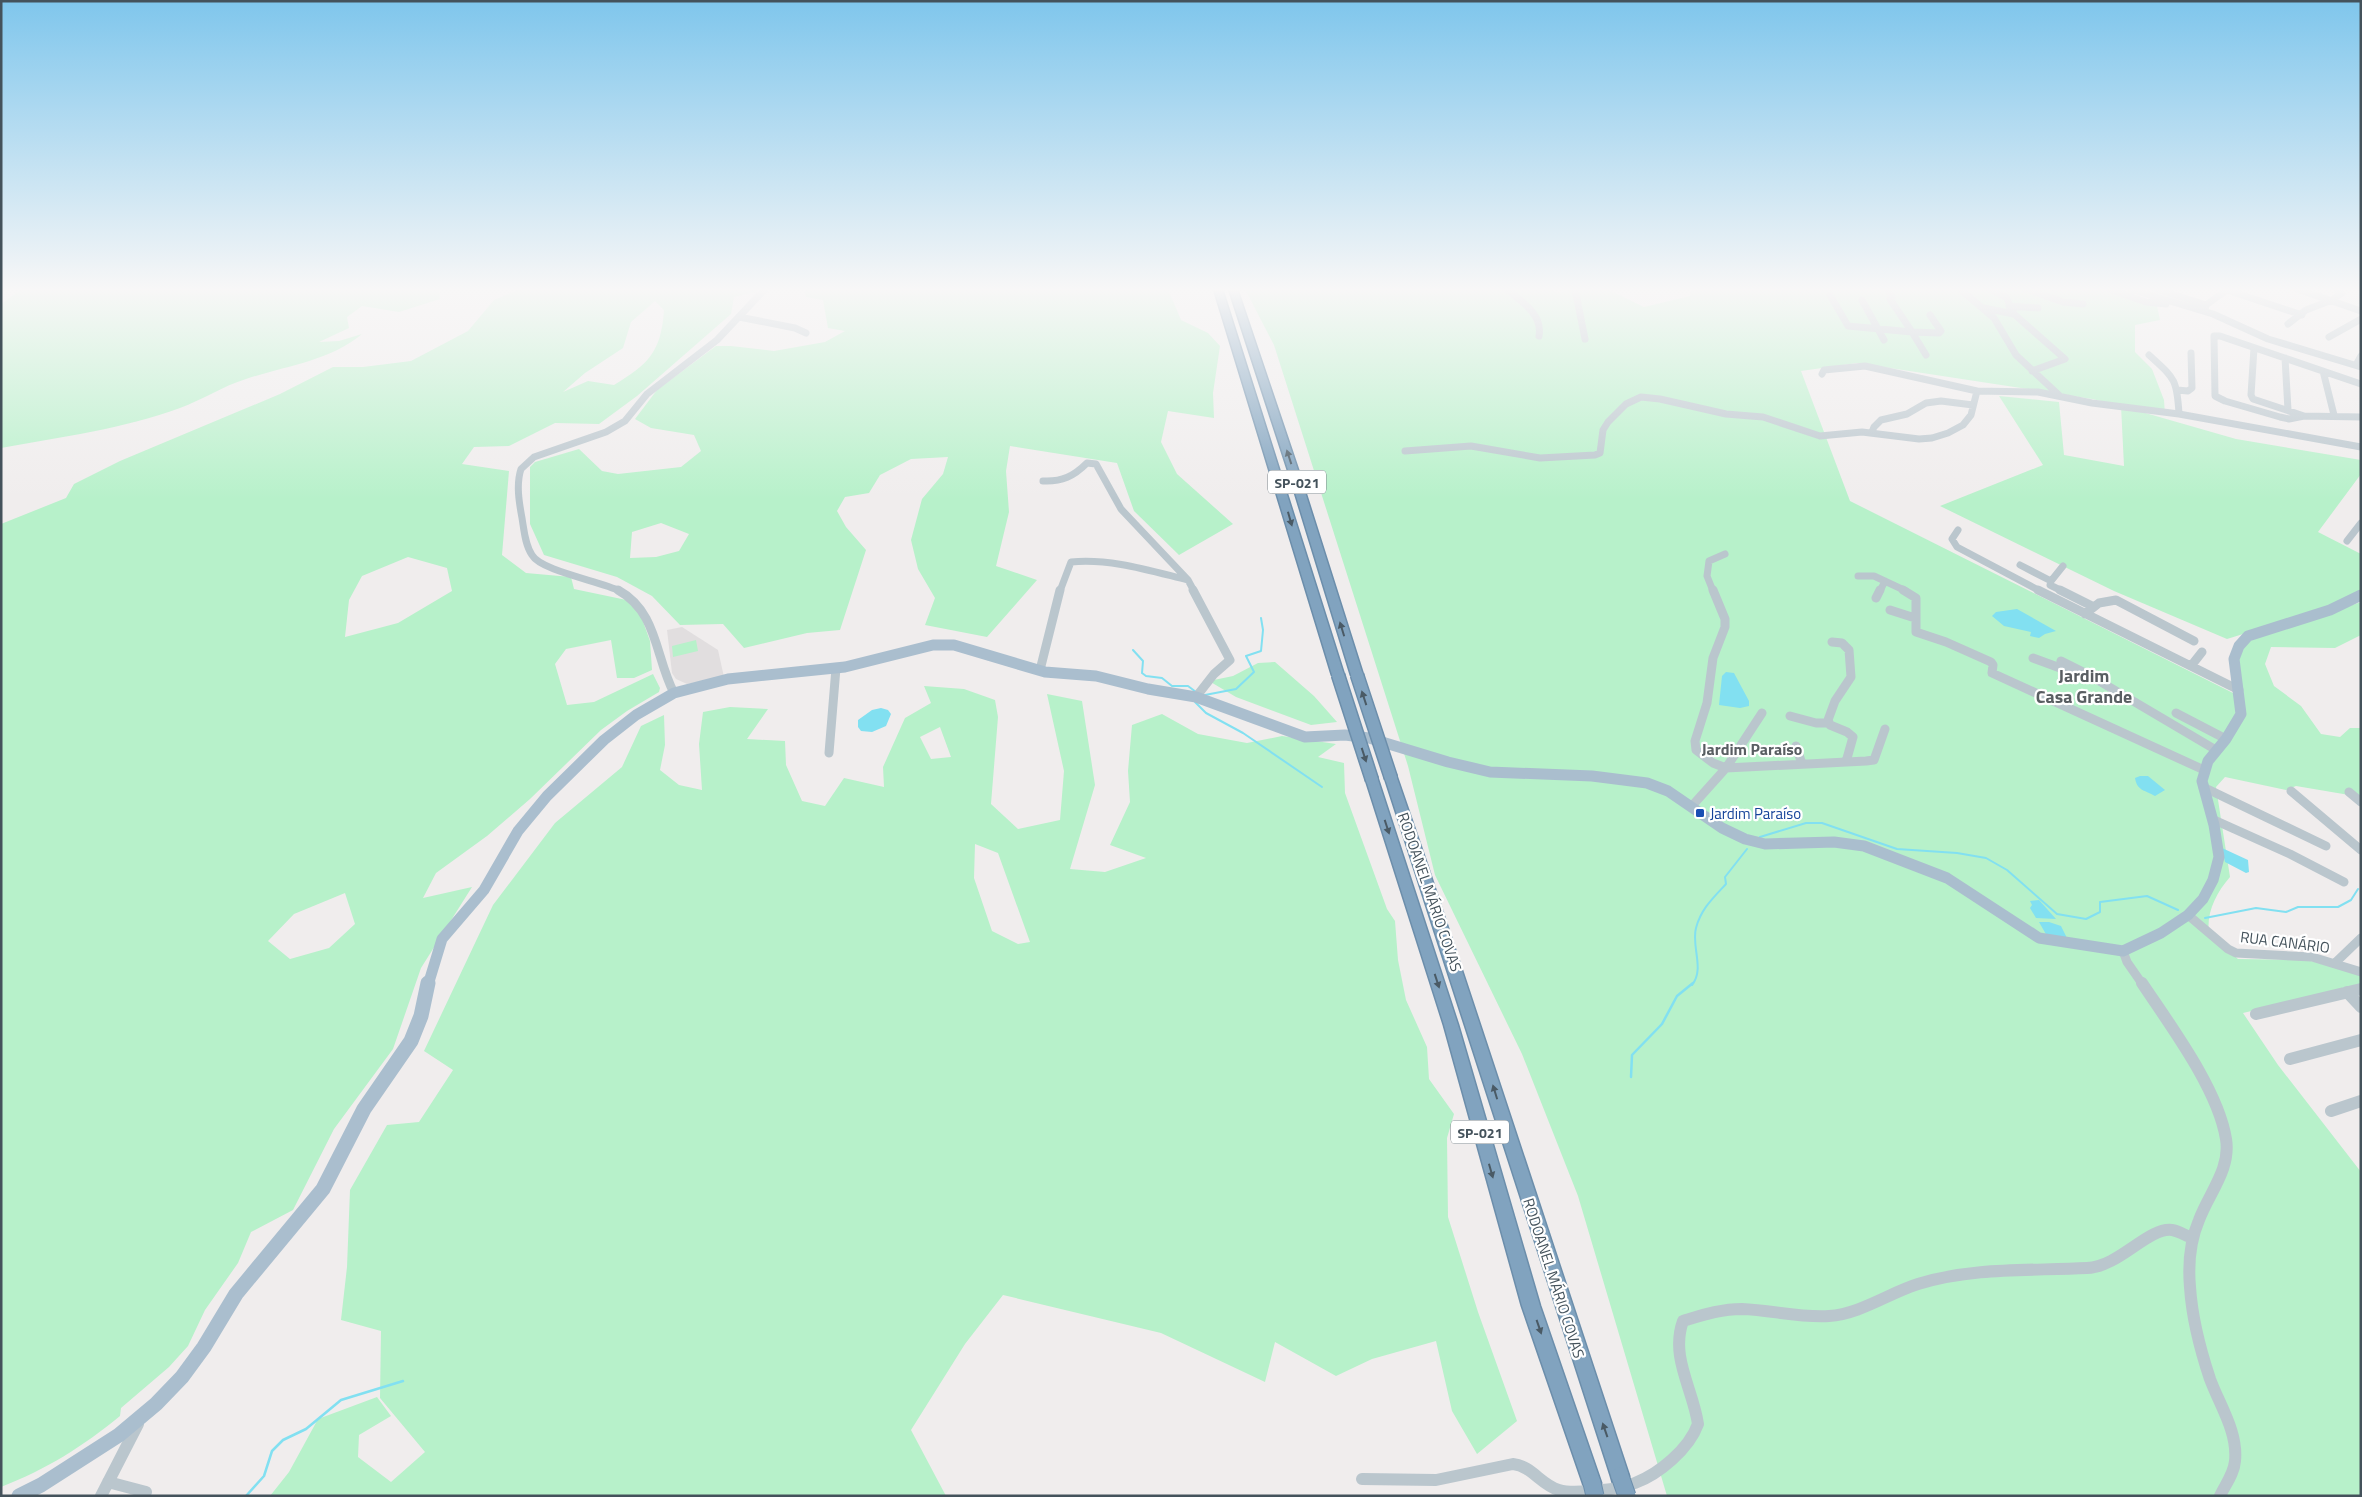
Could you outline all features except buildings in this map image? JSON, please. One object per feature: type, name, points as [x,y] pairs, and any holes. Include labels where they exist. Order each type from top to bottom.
[{"type":"highway","name":"RODOANEL MÁRIO COVAS","points":[[1240,359],[1338,675],[1451,1025],[1492,1174],[1532,1306],[1593,1490]]},
{"type":"highway","name":"RODOANEL MÁRIO COVAS","points":[[1256,359],[1390,778],[1466,1001],[1544,1248],[1627,1496]]},
{"type":"main road","points":[[20,1496],[95,1452],[142,1417],[182,1377],[250,1276],[323,1189],[364,1109],[411,1041],[422,1016],[431,970],[442,939],[484,890],[518,831],[547,796],[604,740],[636,715],[674,692],[728,679],[836,668],[945,644],[978,651],[1040,670],[1101,677],[1148,689],[1196,697],[1293,734],[1312,738],[1349,735],[1369,738],[1448,762],[1490,772],[1592,776],[1647,783],[1668,791],[1728,831],[1752,841],[1781,844],[1834,842],[1870,848],[1947,878],[2039,938],[2123,951],[2161,932],[2188,915],[2208,892],[2219,857],[2212,819],[2203,787],[2204,770],[2216,750],[2226,739],[2240,714],[2235,654],[2239,646],[2248,636],[2330,610],[2361,595]]},
{"type":"street","points":[[674,692],[664,673],[652,626],[637,602],[618,588],[559,571],[542,564],[532,556],[524,533],[521,510],[520,471],[525,463],[534,457],[606,432],[621,423],[648,393],[693,359]]},
{"type":"street","points":[[2021,359],[2060,396]]},
{"type":"street","points":[[2032,371],[2064,361],[2065,359]]},
{"type":"street","points":[[2154,359],[2169,372],[2177,390],[2179,414]]},
{"type":"street","points":[[2177,390],[2188,391],[2192,388],[2191,359]]},
{"type":"street","points":[[2214,359],[2215,396],[2225,401],[2252,407],[2289,419],[2304,416],[2334,415],[2361,417]]},
{"type":"street","points":[[2252,407],[2253,359]]},
{"type":"street","points":[[2285,359],[2288,410]]},
{"type":"street","points":[[2288,359],[2361,384]]},
{"type":"street","points":[[1822,374],[1824,370],[1865,366],[1977,391],[2026,390],[2092,403],[2179,414],[2361,447]]},
{"type":"street","points":[[2323,371],[2334,415]]},
{"type":"street","points":[[1405,451],[1471,446],[1540,458],[1595,455],[1600,453],[1603,430],[1616,412],[1632,400],[1641,397],[1660,399],[1726,414],[1763,417],[1820,436],[1872,432],[1907,438],[1932,438],[1948,433],[1963,425],[1971,416],[1977,391]]},
{"type":"street","points":[[2253,399],[2304,416]]},
{"type":"street","points":[[1872,432],[1872,428],[1878,422],[1896,415],[1909,413],[1918,405],[1926,402],[1973,405]]},
{"type":"street","points":[[1043,481],[1053,481],[1075,475],[1080,472],[1084,464],[1096,464],[1122,510],[1188,580],[1230,660],[1229,663],[1208,679],[1196,697]]},
{"type":"street","points":[[2347,541],[2361,523]]},
{"type":"street","points":[[1958,530],[1952,539],[1956,547],[2085,614],[2239,690]]},
{"type":"street","points":[[1725,554],[1709,561],[1706,571],[1725,619],[1725,627],[1716,646],[1707,703],[1694,746],[1704,757],[1726,768],[1874,760],[1885,729]]},
{"type":"street","points":[[1040,670],[1060,591],[1071,562],[1084,561],[1109,564],[1188,580]]},
{"type":"street","points":[[2020,565],[2051,581]]},
{"type":"street","points":[[2063,566],[2050,585],[2094,607]]},
{"type":"street","points":[[1858,576],[1874,576],[1914,595],[1916,632],[1946,642],[1991,662],[1994,665],[1992,673],[2204,770]]},
{"type":"street","points":[[1876,598],[1885,580]]},
{"type":"street","points":[[2085,614],[2094,607],[2116,600],[2194,641]]},
{"type":"street","points":[[1890,610],[1915,618]]},
{"type":"street","points":[[1828,723],[1834,705],[1849,682],[1851,673],[1848,647],[1839,642],[1832,642]]},
{"type":"street","points":[[2191,666],[2202,652]]},
{"type":"street","points":[[2033,658],[2072,674],[2094,678]]},
{"type":"street","points":[[2061,662],[2094,678],[2152,714],[2216,750]]},
{"type":"street","points":[[830,753],[836,668]]},
{"type":"street","points":[[1691,807],[1726,768],[1762,713]]},
{"type":"street","points":[[2176,713],[2226,739]]},
{"type":"street","points":[[1790,716],[1816,723],[1828,723],[1847,732],[1853,738],[1846,762]]},
{"type":"street","points":[[1796,746],[1802,764]]},
{"type":"street","points":[[2203,787],[2326,846]]},
{"type":"street","points":[[2291,791],[2360,849]]},
{"type":"street","points":[[2349,792],[2361,802]]},
{"type":"street","points":[[2212,819],[2290,854],[2344,882]]},
{"type":"street","name":"RUA CANÁRIO","points":[[2188,915],[2228,949],[2236,952],[2312,957],[2361,972]]},
{"type":"street","points":[[2335,963],[2361,938]]},
{"type":"street","points":[[2123,951],[2127,962],[2200,1076],[2219,1112],[2227,1135],[2229,1147],[2227,1160],[2192,1238],[2190,1277],[2197,1333],[2210,1378],[2235,1449],[2235,1462],[2220,1496]]},
{"type":"street","points":[[2256,1014],[2361,989]]},
{"type":"street","points":[[2347,992],[2361,1007]]},
{"type":"street","points":[[2290,1059],[2361,1040]]},
{"type":"street","points":[[2330,1110],[2361,1101]]},
{"type":"street","points":[[1362,1479],[1421,1482],[1439,1480],[1510,1464],[1524,1466],[1548,1486],[1568,1492],[1607,1490],[1636,1483],[1652,1476],[1687,1445],[1698,1424],[1678,1345],[1679,1328],[1683,1321],[1716,1311],[1741,1309],[1829,1316],[1847,1312],[1918,1284],[1955,1274],[1994,1270],[2090,1268],[2107,1264],[2122,1256],[2156,1232],[2172,1230],[2192,1238]]},
{"type":"street","points":[[101,1496],[142,1417]]},
{"type":"street","points":[[108,1482],[146,1492]]},
{"type":"shaded area","points":[[682,627],[718,650],[724,677],[687,684],[676,679],[672,673],[667,630]]},
{"type":"green space","points":[[1,359],[316,359],[237,382],[180,408],[136,422],[1,448]]},
{"type":"green space","points":[[415,359],[606,359],[585,373],[563,392],[588,381],[614,385],[648,359],[680,359],[637,396],[599,424],[555,423],[509,446],[474,447],[462,464],[509,471],[502,555],[526,573],[571,577],[574,589],[636,602],[650,641],[652,670],[634,678],[617,678],[611,640],[566,649],[555,664],[567,705],[594,702],[653,674],[660,688],[659,692],[627,711],[601,730],[530,799],[487,836],[436,873],[423,898],[472,887],[421,968],[393,1049],[334,1129],[293,1210],[251,1232],[238,1263],[205,1310],[188,1346],[169,1367],[121,1408],[120,1416],[92,1438],[64,1456],[34,1473],[1,1487],[1,524],[66,498],[74,484],[120,461],[280,394],[333,367],[363,367]],"holes":[[[408,557],[447,568],[452,591],[398,623],[345,637],[349,600],[362,576]],[[345,893],[355,924],[329,948],[290,959],[268,941],[294,914]]]},
{"type":"green space","points":[[699,359],[1218,359],[1213,393],[1214,418],[1168,411],[1161,442],[1177,474],[1233,524],[1179,555],[1134,511],[1117,463],[1010,446],[1006,471],[1009,512],[996,566],[1037,580],[987,637],[925,625],[935,598],[918,569],[911,540],[922,499],[943,474],[948,457],[911,459],[880,475],[869,493],[845,497],[837,511],[846,527],[866,550],[840,630],[807,633],[744,648],[723,624],[680,625],[652,596],[617,577],[544,555],[530,524],[530,467],[535,462],[579,449],[602,471],[618,474],[681,467],[701,451],[694,435],[651,428],[635,419],[657,390]],"holes":[[[661,523],[689,534],[679,551],[656,557],[630,558],[632,532]]]},
{"type":"green space","points":[[1278,359],[2142,359],[2152,369],[2164,400],[2165,415],[2092,399],[1857,363],[1801,371],[1850,501],[2243,698],[2238,654],[2246,642],[2361,602],[2361,635],[2335,648],[2271,647],[2265,664],[2274,686],[2301,706],[2321,734],[2340,737],[2350,728],[2361,728],[2361,797],[2296,786],[2286,790],[2225,777],[2216,787],[2230,877],[2220,890],[2213,904],[2208,926],[2209,934],[2238,959],[2307,960],[2361,974],[2361,985],[2243,1013],[2278,1065],[2361,1172],[2361,1496],[1667,1496],[1578,1196],[1522,1054],[1435,875],[1408,766]]},
{"type":"green space","points":[[1999,396],[2059,402],[2064,455],[2124,466],[2121,406],[2236,439],[2361,460],[2361,474],[2318,532],[2361,554],[2361,597],[2227,639],[2114,591],[1940,506],[2043,465]]},
{"type":"green space","points":[[696,640],[698,651],[673,657],[672,646]]},
{"type":"green space","points":[[1275,662],[1314,696],[1337,722],[1311,725],[1236,697],[1209,681],[1233,676],[1258,663]]},
{"type":"green space","points":[[924,686],[964,689],[995,700],[998,717],[991,804],[1018,829],[1060,820],[1064,771],[1047,694],[1082,701],[1095,785],[1070,869],[1105,872],[1146,858],[1110,845],[1130,802],[1128,771],[1132,725],[1162,714],[1198,734],[1247,743],[1282,736],[1336,744],[1318,757],[1344,763],[1345,793],[1387,909],[1395,921],[1398,960],[1406,1000],[1427,1047],[1429,1079],[1454,1114],[1447,1138],[1448,1217],[1478,1312],[1517,1421],[1477,1454],[1452,1411],[1436,1341],[1372,1359],[1336,1376],[1275,1342],[1265,1382],[1161,1333],[1003,1295],[965,1344],[911,1430],[946,1496],[270,1496],[289,1472],[318,1419],[377,1397],[391,1416],[359,1435],[358,1457],[391,1482],[425,1452],[380,1398],[381,1331],[341,1320],[347,1267],[350,1190],[387,1125],[419,1122],[453,1070],[424,1051],[493,905],[555,823],[622,767],[641,726],[664,715],[665,745],[660,770],[679,785],[702,790],[699,744],[703,712],[730,707],[768,709],[747,739],[785,741],[786,765],[802,801],[825,806],[844,778],[884,787],[883,767],[905,718],[931,703]],"holes":[[[940,727],[951,757],[931,759],[920,737]],[[975,844],[998,853],[1030,942],[1018,944],[992,931],[974,878]]]},
{"type":"water","points":[[2017,609],[2056,631],[2039,638],[2030,636],[2031,632],[2004,626],[1992,616],[1996,612]]},
{"type":"water","points":[[1726,672],[1734,673],[1749,701],[1749,706],[1740,708],[1719,705],[1722,676]]},
{"type":"water","points":[[881,708],[888,710],[891,714],[886,726],[872,732],[861,731],[858,727],[858,720],[872,710]]},
{"type":"water","points":[[2148,776],[2165,790],[2155,796],[2142,790],[2135,778]]},
{"type":"water","points":[[2222,848],[2248,860],[2249,872],[2246,873],[2225,862]]},
{"type":"water","points":[[2039,900],[2056,919],[2036,918],[2030,908],[2032,905],[2030,901]]},
{"type":"water","points":[[2039,922],[2049,922],[2061,926],[2067,938],[2047,936]]},
{"type":"waterway","points":[[1205,695],[1236,689],[1254,672],[1246,656],[1261,651],[1263,630],[1261,618]]},
{"type":"waterway","points":[[1133,650],[1143,661],[1142,673],[1146,676],[1162,678],[1172,686],[1188,686],[1196,692]]},
{"type":"waterway","points":[[1195,702],[1206,713],[1243,733],[1322,787]]},
{"type":"waterway","points":[[1760,837],[1806,823],[1822,823],[1897,849],[1957,853],[1986,858],[2007,870],[2057,914],[2086,919],[2100,912],[2100,902],[2147,896],[2178,910]]},
{"type":"waterway","points":[[1692,985],[1696,979],[1698,965],[1695,942],[1698,921],[1708,904],[1726,884],[1725,877],[1747,849]]},
{"type":"waterway","points":[[2205,918],[2256,908],[2286,912],[2298,907],[2338,907],[2351,900],[2358,889]]},
{"type":"waterway","points":[[1631,1077],[1632,1055],[1662,1024],[1677,996],[1693,983]]},
{"type":"waterway","points":[[246,1496],[264,1476],[272,1451],[283,1440],[306,1429],[341,1400],[403,1381]]},
{"type":"place","name":"Jardim Paraíso","points":[[1700,813]]},
{"type":"district","name":"Jardim Casa Grande","points":[[2084,685]]},
{"type":"district","name":"Jardim Paraíso","points":[[1752,749]]}]
